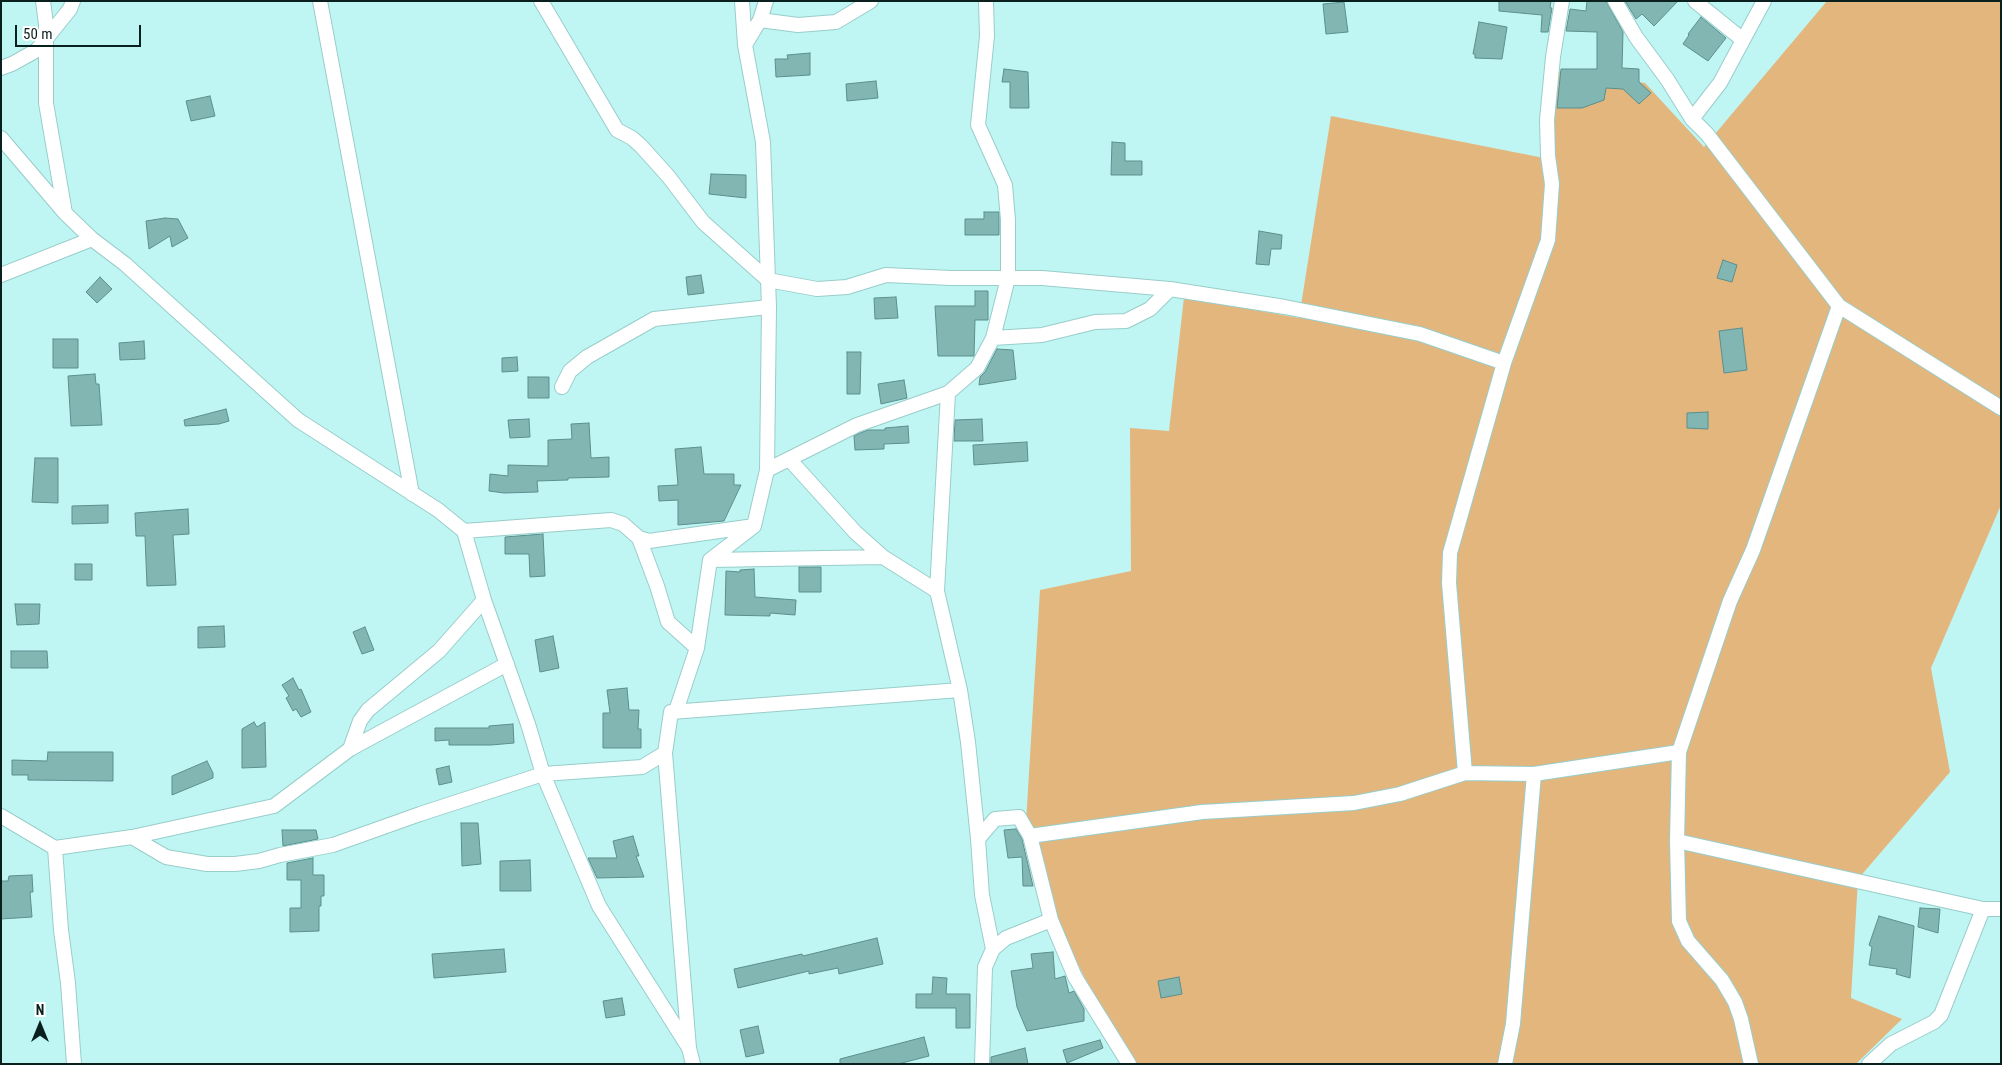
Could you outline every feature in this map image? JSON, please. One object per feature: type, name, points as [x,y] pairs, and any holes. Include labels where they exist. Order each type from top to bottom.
[{"type":"street","points":[[43,1],[47,38],[46,103],[65,214]]},
{"type":"street","points":[[1,68],[37,50],[70,9],[73,1]]},
{"type":"street","points":[[320,1],[412,494]]},
{"type":"street","points":[[541,1],[617,130],[632,138],[641,146],[668,176],[703,222],[768,280],[817,289],[847,287],[886,275],[916,278],[1042,278],[1170,289],[1285,307],[1420,334],[1504,363]]},
{"type":"street","points":[[676,711],[697,648],[710,560],[754,526],[767,470],[769,307],[763,142],[745,44],[742,1]]},
{"type":"street","points":[[745,44],[760,20],[766,1]]},
{"type":"street","points":[[760,20],[798,25],[836,22],[871,1]]},
{"type":"street","points":[[767,470],[857,425],[948,392],[977,368],[993,338],[1008,278],[1008,220],[1005,185],[978,125],[987,36],[986,1]]},
{"type":"street","points":[[1465,773],[1448,569],[1450,553],[1504,363],[1548,240],[1552,184],[1548,156],[1547,120],[1553,57],[1562,1]]},
{"type":"street","points":[[1615,1],[1636,37],[1667,79],[1692,119],[1706,134],[1839,306],[2001,408]]},
{"type":"street","points":[[1695,1],[1743,40]]},
{"type":"street","points":[[1692,119],[1720,83],[1764,1]]},
{"type":"street","points":[[1,138],[65,214],[92,239],[125,264],[298,420],[438,510],[464,531],[484,600],[544,774],[599,906],[689,1048]]},
{"type":"street","points":[[1,275],[92,239]]},
{"type":"street","points":[[993,338],[1042,335],[1095,322],[1126,321],[1150,309],[1170,289]]},
{"type":"street","points":[[1751,1064],[1741,1019],[1735,1002],[1722,980],[1688,941],[1679,921],[1677,841],[1679,752],[1730,600],[1753,550],[1839,306]]},
{"type":"street","points":[[562,387],[570,371],[587,358],[654,319],[769,307]]},
{"type":"street","points":[[948,392],[937,591],[960,690],[968,742],[982,895],[993,949]]},
{"type":"street","points":[[790,460],[855,532],[883,557],[937,591]]},
{"type":"street","points":[[464,531],[611,520],[623,524],[639,538],[668,622],[697,648]]},
{"type":"street","points":[[639,538],[654,541],[754,526]]},
{"type":"street","points":[[710,560],[820,560],[883,557]]},
{"type":"street","points":[[350,749],[360,721],[368,710],[439,651],[484,600]]},
{"type":"street","points":[[1,816],[55,848],[132,837],[274,806],[350,749],[507,664]]},
{"type":"street","points":[[693,1064],[689,1048],[665,754],[671,712],[960,690]]},
{"type":"street","points":[[1030,836],[1202,812],[1354,804],[1400,794],[1465,773],[1534,774],[1679,752]]},
{"type":"street","points":[[132,837],[166,857],[207,864],[235,864],[259,861],[280,854],[334,845],[420,814],[544,774],[642,767],[665,754]]},
{"type":"street","points":[[1505,1064],[1513,1024],[1534,774]]},
{"type":"street","points":[[978,839],[994,819],[1019,817],[1030,836],[1051,920],[1075,977],[1129,1064]]},
{"type":"street","points":[[1677,841],[1983,909],[2001,909]]},
{"type":"street","points":[[55,848],[74,1064]]},
{"type":"street","points":[[1869,1064],[1891,1044],[1934,1022],[1941,1014],[1983,909]]},
{"type":"street","points":[[982,1064],[985,967],[993,949],[1006,938],[1051,920]]},
{"type":"shaded area","points":[[1827,1],[2001,1],[2001,505],[1931,668],[1950,772],[1858,879],[1851,998],[1902,1019],[1856,1064],[1130,1064],[1051,913],[1026,823],[1040,590],[1131,571],[1130,428],[1169,431],[1184,297],[1299,318],[1331,116],[1544,158],[1555,71],[1645,83],[1704,147]]},
{"type":"building","points":[[1499,1],[1551,1],[1550,8],[1552,8],[1548,32],[1541,32],[1542,15],[1499,11]]},
{"type":"building","points":[[1587,1],[1606,1],[1623,32],[1622,68],[1639,69],[1639,82],[1651,93],[1639,104],[1623,89],[1606,88],[1604,100],[1582,108],[1557,108],[1561,69],[1597,69],[1597,32],[1566,31],[1570,9],[1586,11]]},
{"type":"building","points":[[1625,1],[1678,1],[1654,26],[1642,14],[1636,19]]},
{"type":"building","points":[[1344,2],[1348,32],[1326,34],[1323,4]]},
{"type":"building","points":[[1701,17],[1726,38],[1708,61],[1683,44]]},
{"type":"building","points":[[1479,22],[1507,27],[1502,59],[1475,58],[1475,54],[1473,54]]},
{"type":"building","points":[[810,53],[810,75],[776,77],[775,59],[788,59],[787,55]]},
{"type":"building","points":[[1004,69],[1028,72],[1029,108],[1010,108],[1010,82],[1002,82]]},
{"type":"building","points":[[876,81],[878,98],[847,101],[846,84]]},
{"type":"building","points":[[210,96],[215,116],[191,121],[186,101]]},
{"type":"building","points":[[1112,142],[1125,143],[1125,161],[1142,161],[1142,175],[1111,175]]},
{"type":"building","points":[[711,174],[746,175],[746,198],[709,194]]},
{"type":"building","points":[[984,212],[999,212],[999,235],[965,235],[965,219],[984,219]]},
{"type":"building","points":[[165,218],[178,219],[188,238],[172,247],[170,236],[149,249],[146,221]]},
{"type":"building","points":[[1259,231],[1282,235],[1281,249],[1271,249],[1269,265],[1256,264]]},
{"type":"building","points":[[1723,260],[1737,265],[1732,282],[1717,278]]},
{"type":"building","points":[[701,275],[704,293],[688,295],[686,277]]},
{"type":"building","points":[[100,277],[112,289],[97,303],[86,292]]},
{"type":"building","points":[[975,291],[988,291],[988,320],[975,320],[974,356],[938,356],[935,306],[975,306]]},
{"type":"building","points":[[896,297],[898,318],[875,319],[874,298]]},
{"type":"building","points":[[1742,328],[1747,370],[1724,373],[1719,331]]},
{"type":"building","points":[[53,339],[78,339],[78,368],[53,368]]},
{"type":"building","points":[[144,341],[145,359],[120,360],[119,343]]},
{"type":"building","points":[[997,349],[1013,350],[1016,379],[979,385],[980,377],[985,372]]},
{"type":"building","points":[[847,352],[861,352],[860,394],[847,394]]},
{"type":"building","points":[[517,357],[518,371],[502,372],[502,358]]},
{"type":"building","points":[[95,374],[96,384],[99,384],[102,425],[71,426],[68,376]]},
{"type":"building","points":[[528,377],[549,377],[549,398],[528,398]]},
{"type":"building","points":[[904,380],[907,398],[881,404],[878,384]]},
{"type":"building","points":[[226,409],[229,421],[219,424],[185,426],[184,420]]},
{"type":"building","points":[[1708,412],[1708,429],[1687,428],[1687,413]]},
{"type":"building","points":[[529,419],[530,437],[510,438],[508,420]]},
{"type":"building","points":[[982,419],[983,441],[954,441],[955,420]]},
{"type":"building","points":[[589,423],[591,458],[609,457],[609,477],[537,481],[538,492],[504,493],[489,491],[490,474],[508,476],[508,465],[548,466],[548,440],[572,439],[571,424]]},
{"type":"building","points":[[908,426],[909,443],[884,444],[884,449],[855,450],[854,436],[860,433],[868,430],[885,430],[885,428]]},
{"type":"building","points":[[1027,442],[1028,461],[974,465],[973,445]]},
{"type":"building","points":[[701,447],[704,474],[734,474],[734,485],[741,485],[724,521],[678,525],[678,500],[659,501],[658,486],[678,485],[675,449]]},
{"type":"building","points":[[35,458],[58,458],[58,503],[32,502]]},
{"type":"building","points":[[108,505],[108,523],[72,524],[72,506]]},
{"type":"building","points":[[188,509],[189,534],[173,535],[176,585],[147,586],[145,536],[136,536],[135,513]]},
{"type":"building","points":[[543,534],[545,576],[530,577],[529,554],[505,554],[505,537]]},
{"type":"building","points":[[75,564],[92,564],[92,580],[75,580]]},
{"type":"building","points":[[799,567],[821,567],[821,592],[799,592]]},
{"type":"building","points":[[754,569],[755,597],[796,600],[795,615],[770,613],[770,616],[725,615],[726,571],[740,572],[740,570]]},
{"type":"building","points":[[15,604],[40,604],[39,624],[17,625]]},
{"type":"building","points":[[224,626],[225,647],[198,648],[198,627]]},
{"type":"building","points":[[365,627],[374,650],[362,654],[353,632]]},
{"type":"building","points":[[553,636],[559,668],[540,672],[535,640]]},
{"type":"building","points":[[11,651],[47,651],[48,668],[11,668]]},
{"type":"building","points":[[293,678],[299,690],[301,689],[311,712],[301,717],[296,709],[293,711],[286,698],[289,696],[282,685]]},
{"type":"building","points":[[627,688],[629,710],[639,710],[638,729],[641,729],[641,748],[603,748],[603,713],[610,713],[607,690]]},
{"type":"building","points":[[254,722],[257,727],[265,722],[266,767],[242,768],[242,729]]},
{"type":"building","points":[[513,724],[514,743],[449,745],[449,740],[435,741],[435,728],[489,728],[489,726]]},
{"type":"building","points":[[48,752],[113,752],[113,781],[28,780],[28,775],[12,775],[12,760],[47,761]]},
{"type":"building","points":[[207,761],[213,773],[213,778],[172,795],[172,776]]},
{"type":"building","points":[[449,766],[452,782],[439,785],[436,769]]},
{"type":"building","points":[[461,823],[478,823],[481,864],[462,866]]},
{"type":"building","points":[[1016,829],[1022,839],[1033,886],[1023,886],[1022,857],[1008,858],[1004,830]]},
{"type":"building","points":[[282,830],[316,830],[318,839],[283,846]]},
{"type":"building","points":[[633,836],[639,856],[636,856],[644,877],[597,878],[588,858],[617,858],[613,841]]},
{"type":"building","points":[[313,858],[313,875],[324,875],[324,896],[321,896],[321,906],[319,906],[319,931],[290,932],[290,908],[301,908],[301,880],[287,880],[287,863]]},
{"type":"building","points":[[530,860],[531,891],[500,891],[500,861]]},
{"type":"building","points":[[32,875],[33,892],[30,892],[32,917],[1,919],[1,881],[8,881],[9,876]]},
{"type":"building","points":[[1920,908],[1940,909],[1938,933],[1918,927]]},
{"type":"building","points":[[1879,916],[1914,926],[1910,978],[1896,974],[1897,969],[1869,965],[1872,947],[1869,945]]},
{"type":"building","points":[[877,938],[883,964],[839,974],[838,968],[809,974],[809,971],[738,988],[734,969],[802,954],[803,956]]},
{"type":"building","points":[[504,949],[506,972],[434,978],[432,954]]},
{"type":"building","points":[[1053,952],[1055,979],[1065,976],[1069,993],[1074,991],[1084,1009],[1084,1021],[1027,1031],[1017,1007],[1011,971],[1033,968],[1031,954]]},
{"type":"building","points":[[933,977],[947,978],[946,994],[970,994],[970,1028],[956,1028],[956,1008],[916,1008],[916,994],[932,994]]},
{"type":"building","points":[[1179,977],[1182,994],[1161,998],[1158,981]]},
{"type":"building","points":[[622,998],[625,1015],[606,1018],[603,1001]]},
{"type":"building","points":[[758,1026],[764,1053],[746,1057],[740,1030]]},
{"type":"building","points":[[924,1037],[929,1056],[898,1064],[840,1064],[840,1059]]},
{"type":"building","points":[[1100,1040],[1103,1048],[1067,1063],[1063,1050]]},
{"type":"building","points":[[1025,1048],[1028,1064],[991,1064],[991,1057]]}]
